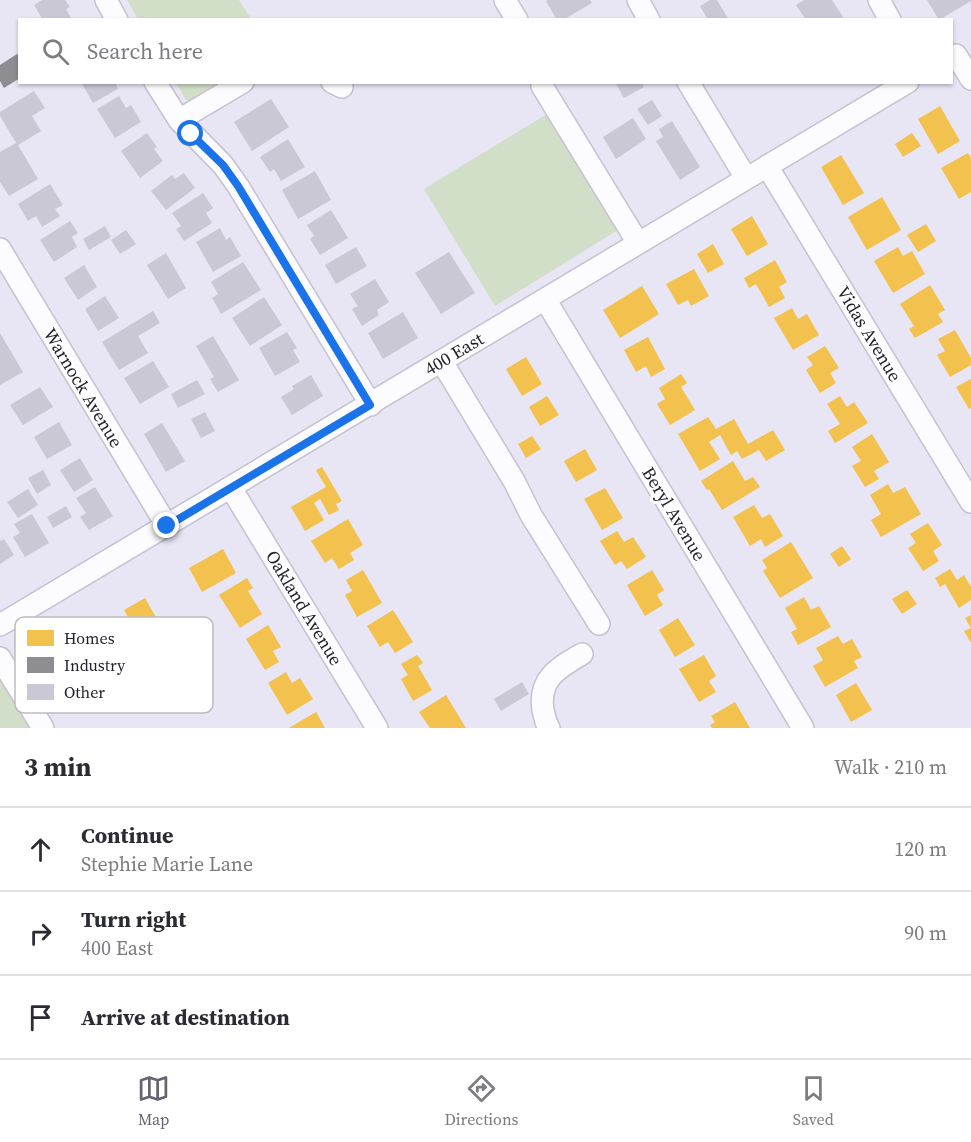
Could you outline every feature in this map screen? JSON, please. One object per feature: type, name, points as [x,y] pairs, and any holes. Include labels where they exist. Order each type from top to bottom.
[{"type":"street","points":[[106,0],[116,18]]},
{"type":"street","points":[[505,0],[516,18]]},
{"type":"street","points":[[638,0],[649,18]]},
{"type":"street","points":[[879,0],[889,18]]},
{"type":"street","points":[[960,53],[971,79]]},
{"type":"street","points":[[156,84],[179,120],[223,165],[238,186],[370,405]]},
{"type":"street","points":[[179,120],[240,84]]},
{"type":"street","points":[[542,84],[638,243]]},
{"type":"street","points":[[688,84],[746,178]]},
{"type":"street","name":"400 East","points":[[0,625],[905,84]]},
{"type":"street","name":"Vidas Avenue","points":[[767,166],[971,502]]},
{"type":"street","name":"Warnock Avenue","points":[[0,250],[167,526]]},
{"type":"street","name":"Beryl Avenue","points":[[545,299],[803,728]]},
{"type":"street","points":[[442,362],[599,624]]},
{"type":"street","name":"Oakland Avenue","points":[[231,488],[377,728]]},
{"type":"street","points":[[549,728],[541,697],[544,684],[563,665],[582,654]]},
{"type":"street","points":[[0,657],[15,682]]},
{"type":"street","points":[[34,713],[43,728]]},
{"type":"green space","points":[[127,0],[239,0],[250,18],[137,18]]},
{"type":"green space","points":[[177,84],[218,84],[190,100],[186,100]]},
{"type":"green space","points":[[547,114],[618,230],[495,306],[424,189]]},
{"type":"green space","points":[[0,679],[15,704],[15,713],[21,713],[30,728],[0,728]]},
{"type":"building: Homes","points":[[940,106],[960,141],[938,154],[918,119]]},
{"type":"building: Homes","points":[[912,133],[921,146],[903,157],[895,144]]},
{"type":"building: Homes","points":[[968,153],[971,158],[971,192],[959,199],[941,168]]},
{"type":"building: Homes","points":[[841,155],[864,193],[843,205],[821,167]]},
{"type":"building: Homes","points":[[882,197],[901,230],[867,250],[848,217]]},
{"type":"building: Homes","points":[[752,216],[768,244],[747,256],[731,229]]},
{"type":"building: Homes","points":[[926,224],[936,241],[918,252],[907,235]]},
{"type":"building: Homes","points":[[713,244],[724,264],[708,273],[697,254]]},
{"type":"building: Homes","points":[[898,247],[903,256],[912,251],[925,274],[893,293],[874,261]]},
{"type":"building: Homes","points":[[775,260],[787,282],[779,287],[785,298],[769,307],[756,284],[749,288],[744,278]]},
{"type":"building: Homes","points":[[694,269],[709,296],[691,306],[688,300],[678,305],[666,284]]},
{"type":"building: Homes","points":[[930,285],[945,310],[938,314],[943,322],[915,338],[909,329],[914,326],[900,304]]},
{"type":"building: Homes","points":[[642,286],[659,314],[620,338],[603,310]]},
{"type":"building: Homes","points":[[792,308],[798,319],[807,314],[819,335],[793,350],[774,318]]},
{"type":"building: Homes","points":[[955,330],[971,358],[971,365],[950,377],[937,355],[945,351],[938,339]]},
{"type":"building: Homes","points":[[648,337],[665,369],[651,377],[646,366],[636,372],[624,350]]},
{"type":"building: Homes","points":[[825,346],[839,368],[830,373],[836,383],[820,393],[806,370],[813,365],[807,357]]},
{"type":"building: Homes","points":[[526,357],[542,384],[522,396],[506,369]]},
{"type":"building: Homes","points":[[681,374],[687,383],[681,387],[695,410],[670,425],[657,404],[665,399],[659,388]]},
{"type":"building: Homes","points":[[971,379],[971,408],[969,409],[956,387]]},
{"type":"building: Homes","points":[[547,396],[559,415],[540,426],[529,407]]},
{"type":"building: Homes","points":[[840,396],[847,407],[854,402],[868,423],[835,443],[828,431],[840,424],[827,404]]},
{"type":"building: Homes","points":[[708,417],[716,429],[734,419],[748,444],[773,430],[785,450],[766,461],[759,450],[742,459],[737,451],[731,455],[720,435],[709,442],[720,459],[700,471],[678,434]]},
{"type":"building: Homes","points":[[872,434],[889,462],[874,471],[879,479],[865,487],[852,466],[861,461],[852,447]]},
{"type":"building: Homes","points":[[532,436],[541,449],[526,458],[518,444]]},
{"type":"building: Homes","points":[[585,449],[597,470],[576,482],[564,461]]},
{"type":"building: Homes","points":[[733,461],[745,481],[753,477],[760,487],[722,510],[701,481]]},
{"type":"building: Homes","points":[[322,467],[342,501],[336,504],[339,510],[329,515],[320,499],[314,503],[324,520],[305,531],[291,507],[326,487],[316,470]]},
{"type":"building: Homes","points":[[888,484],[893,493],[905,487],[921,514],[881,537],[871,520],[881,514],[870,495]]},
{"type":"building: Homes","points":[[605,488],[623,518],[602,530],[584,499]]},
{"type":"building: Homes","points":[[754,505],[762,518],[770,514],[783,536],[765,547],[761,539],[750,546],[733,517]]},
{"type":"building: Homes","points":[[348,519],[363,545],[350,553],[354,560],[339,569],[332,558],[325,563],[311,541]]},
{"type":"building: Homes","points":[[928,523],[942,545],[933,551],[939,561],[923,571],[908,548],[916,543],[910,534]]},
{"type":"building: Homes","points":[[617,531],[624,542],[633,537],[646,557],[627,569],[621,561],[615,565],[600,541]]},
{"type":"building: Homes","points":[[791,542],[813,578],[780,598],[763,571],[767,568],[762,560]]},
{"type":"building: Homes","points":[[842,546],[851,559],[839,567],[830,554]]},
{"type":"building: Homes","points":[[223,549],[236,573],[202,592],[189,568]]},
{"type":"building: Homes","points":[[950,569],[957,580],[964,575],[971,587],[971,600],[959,608],[945,584],[940,587],[935,578]]},
{"type":"building: Homes","points":[[363,570],[382,603],[357,617],[345,595],[352,591],[346,580]]},
{"type":"building: Homes","points":[[652,570],[664,590],[657,595],[663,605],[645,616],[627,585]]},
{"type":"building: Homes","points":[[247,578],[253,588],[248,591],[262,614],[240,628],[219,595]]},
{"type":"building: Homes","points":[[907,590],[917,604],[902,614],[892,599]]},
{"type":"building: Homes","points":[[804,597],[811,610],[819,606],[831,627],[798,645],[791,632],[797,629],[785,608]]},
{"type":"building: Homes","points":[[145,598],[156,617],[128,617],[124,610]]},
{"type":"building: Homes","points":[[393,610],[413,642],[395,653],[388,642],[380,647],[367,626]]},
{"type":"building: Homes","points":[[971,615],[971,628],[965,618]]},
{"type":"building: Homes","points":[[678,618],[695,645],[675,657],[659,630]]},
{"type":"building: Homes","points":[[268,625],[281,647],[273,651],[279,662],[265,670],[246,639]]},
{"type":"building: Homes","points":[[971,628],[971,643],[964,631]]},
{"type":"building: Homes","points":[[838,636],[843,644],[852,639],[862,657],[854,661],[858,668],[825,687],[813,666],[823,660],[816,648]]},
{"type":"building: Homes","points":[[417,655],[423,663],[418,666],[432,690],[413,701],[401,679],[408,675],[401,664]]},
{"type":"building: Homes","points":[[704,655],[716,676],[709,681],[716,692],[699,702],[679,669]]},
{"type":"building: Homes","points":[[286,672],[292,683],[300,678],[313,699],[287,715],[268,683]]},
{"type":"building: Homes","points":[[856,683],[872,710],[851,722],[836,695]]},
{"type":"building: Homes","points":[[446,695],[466,728],[430,728],[419,712]]},
{"type":"building: Homes","points":[[735,702],[750,728],[712,728],[710,725],[715,722],[711,716]]},
{"type":"building: Homes","points":[[316,712],[325,728],[289,728]]},
{"type":"building: Industry","points":[[18,55],[18,79],[4,88],[0,81],[0,65]]},
{"type":"building: Other","points":[[42,0],[65,0],[70,7],[66,9],[71,18],[42,18],[34,5]]},
{"type":"building: Other","points":[[590,0],[592,3],[566,18],[556,18],[546,1]]},
{"type":"building: Other","points":[[710,0],[717,0],[728,18],[707,18],[700,6]]},
{"type":"building: Other","points":[[804,0],[832,0],[844,18],[805,18],[796,5]]},
{"type":"building: Other","points":[[927,0],[971,0],[942,18],[938,18]]},
{"type":"building: Other","points":[[82,84],[116,84],[118,89],[93,103]]},
{"type":"building: Other","points":[[616,84],[643,84],[644,87],[624,98]]},
{"type":"building: Other","points":[[34,91],[45,108],[32,116],[41,131],[18,145],[38,179],[9,196],[0,182],[0,152],[16,143],[0,116],[0,112]]},
{"type":"building: Other","points":[[119,96],[126,108],[131,105],[141,122],[115,138],[97,109]]},
{"type":"building: Other","points":[[271,99],[289,127],[252,151],[234,122]]},
{"type":"building: Other","points":[[652,100],[662,116],[648,125],[637,109]]},
{"type":"building: Other","points":[[633,118],[646,139],[616,159],[603,137]]},
{"type":"building: Other","points":[[672,121],[700,167],[680,180],[656,141],[663,137],[659,129]]},
{"type":"building: Other","points":[[147,133],[157,147],[154,149],[163,161],[140,178],[121,151]]},
{"type":"building: Other","points":[[288,139],[305,167],[281,181],[274,169],[270,172],[260,157]]},
{"type":"building: Other","points":[[315,171],[331,200],[298,219],[282,190]]},
{"type":"building: Other","points":[[184,173],[195,188],[166,210],[151,191],[172,175],[175,179]]},
{"type":"building: Other","points":[[50,184],[63,205],[55,209],[60,216],[42,227],[36,216],[28,221],[18,204]]},
{"type":"building: Other","points":[[203,193],[213,208],[206,213],[212,223],[184,241],[176,229],[181,226],[172,213]]},
{"type":"building: Other","points":[[331,210],[348,238],[320,255],[310,239],[314,236],[307,225]]},
{"type":"building: Other","points":[[70,221],[78,233],[72,237],[77,247],[54,262],[40,240]]},
{"type":"building: Other","points":[[105,226],[111,237],[89,250],[83,239]]},
{"type":"building: Other","points":[[220,228],[226,240],[230,237],[241,256],[213,272],[196,242]]},
{"type":"building: Other","points":[[126,230],[136,244],[120,254],[111,240]]},
{"type":"building: Other","points":[[356,247],[367,266],[336,284],[325,265]]},
{"type":"building: Other","points":[[449,252],[475,293],[441,314],[415,273]]},
{"type":"building: Other","points":[[166,253],[186,288],[168,299],[147,265]]},
{"type":"building: Other","points":[[243,262],[261,290],[221,314],[212,298],[218,294],[211,282]]},
{"type":"building: Other","points":[[84,265],[97,287],[78,300],[64,278]]},
{"type":"building: Other","points":[[375,279],[389,302],[377,310],[379,315],[362,326],[352,309],[358,306],[350,294]]},
{"type":"building: Other","points":[[105,296],[119,318],[98,331],[85,309]]},
{"type":"building: Other","points":[[264,297],[282,325],[250,346],[232,318]]},
{"type":"building: Other","points":[[153,311],[160,323],[138,336],[148,353],[119,370],[102,342]]},
{"type":"building: Other","points":[[403,312],[418,338],[383,359],[368,333]]},
{"type":"building: Other","points":[[287,332],[297,348],[293,350],[300,362],[275,376],[259,348]]},
{"type":"building: Other","points":[[0,333],[23,372],[0,385]]},
{"type":"building: Other","points":[[213,336],[239,380],[218,392],[210,379],[214,377],[196,346]]},
{"type":"building: Other","points":[[153,361],[169,387],[140,404],[124,378]]},
{"type":"building: Other","points":[[311,375],[323,396],[292,415],[281,397],[294,389],[292,386]]},
{"type":"building: Other","points":[[197,380],[205,394],[178,408],[171,394]]},
{"type":"building: Other","points":[[40,387],[53,407],[23,425],[10,405]]},
{"type":"building: Other","points":[[205,412],[215,431],[201,438],[191,419]]},
{"type":"building: Other","points":[[59,422],[72,445],[47,459],[34,437]]},
{"type":"building: Other","points":[[162,423],[185,461],[166,472],[144,434]]},
{"type":"building: Other","points":[[80,458],[93,480],[74,492],[60,470]]},
{"type":"building: Other","points":[[43,470],[51,485],[37,494],[28,478]]},
{"type":"building: Other","points":[[95,487],[113,516],[89,530],[80,517],[86,513],[76,498]]},
{"type":"building: Other","points":[[28,489],[38,505],[18,518],[7,502]]},
{"type":"building: Other","points":[[66,506],[72,517],[53,528],[47,517]]},
{"type":"building: Other","points":[[32,514],[49,543],[25,557],[13,537],[20,533],[14,524]]},
{"type":"building: Other","points":[[4,539],[14,555],[0,564],[0,541]]},
{"type":"building: Other","points":[[522,682],[529,694],[501,711],[494,699]]},
{"type":"route","points":[[167,526],[370,405],[238,186],[223,165],[191,134]]}]
